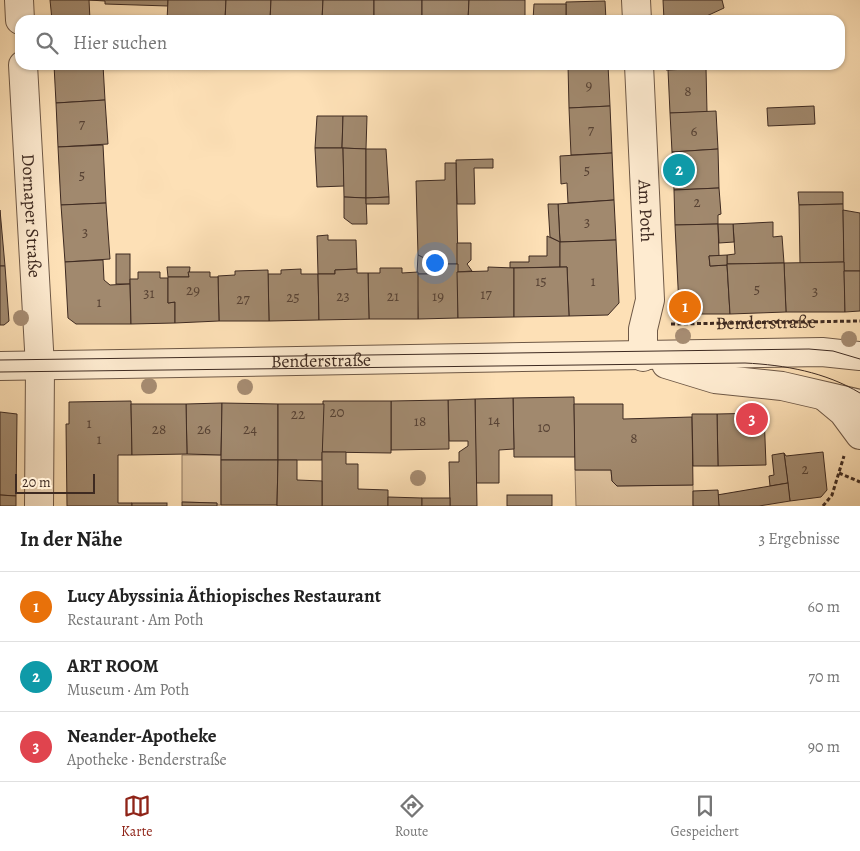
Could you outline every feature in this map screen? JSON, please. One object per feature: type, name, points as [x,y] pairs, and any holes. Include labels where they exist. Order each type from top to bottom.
[{"type":"street","points":[[19,0],[20,15]]},
{"type":"street","points":[[636,0],[637,15]]},
{"type":"street","name":"Dornaper Straße","points":[[23,70],[40,367],[39,506]]},
{"type":"street","name":"Am Poth","points":[[639,70],[650,300],[643,329],[643,357]]},
{"type":"street","name":"Benderstraße","points":[[0,366],[40,367],[643,357],[822,352],[860,356]]},
{"type":"street","name":"Benderstraße","points":[[643,357],[715,379],[782,386],[860,404]]},
{"type":"street","name":"Benderstraße","points":[[825,397],[843,412],[860,435]]},
{"type":"path","name":"Benderstraße","points":[[643,329],[674,324],[860,321]]},
{"type":"path","points":[[824,506],[832,495],[839,473],[860,482]]},
{"type":"shaded area","points":[[182,455],[221,455],[221,505],[217,505],[217,503],[182,502]]},
{"type":"shaded area","points":[[575,470],[611,470],[612,481],[617,486],[693,485],[693,506],[576,506]]},
{"type":"building","points":[[50,0],[89,0],[90,15],[52,15]]},
{"type":"building","points":[[89,0],[168,0],[168,6],[105,4],[105,1]]},
{"type":"building","points":[[168,0],[226,0],[225,15],[167,15]]},
{"type":"building","points":[[226,0],[271,0],[270,15],[225,15]]},
{"type":"building","points":[[271,0],[323,0],[322,15],[270,15]]},
{"type":"building","points":[[323,0],[374,0],[374,15],[322,15]]},
{"type":"building","points":[[374,0],[422,0],[422,15],[374,15]]},
{"type":"building","points":[[422,0],[469,0],[468,15],[422,15]]},
{"type":"building","points":[[469,0],[525,0],[525,15],[468,15]]},
{"type":"building","points":[[663,0],[722,0],[724,8],[709,15],[664,15]]},
{"type":"building","points":[[605,1],[606,15],[566,15],[566,2]]},
{"type":"building","points":[[534,4],[566,4],[566,15],[533,15]]},
{"type":"building","points":[[54,70],[103,70],[105,100],[56,103]]},
{"type":"building","points":[[568,70],[608,70],[610,106],[569,108]]},
{"type":"building","points":[[668,70],[706,70],[707,112],[670,113]]},
{"type":"building","points":[[105,100],[108,144],[58,147],[56,103]]},
{"type":"building","points":[[610,106],[612,153],[571,155],[569,108]]},
{"type":"building","points":[[814,106],[815,124],[768,126],[767,108]]},
{"type":"building","points":[[716,111],[718,149],[672,152],[670,113]]},
{"type":"building","points":[[317,116],[343,116],[342,148],[315,148]]},
{"type":"building","points":[[343,116],[367,116],[366,149],[342,148]]},
{"type":"building","points":[[103,145],[106,203],[61,205],[58,147]]},
{"type":"building","points":[[315,148],[343,148],[344,186],[317,187]]},
{"type":"building","points":[[343,148],[366,149],[366,198],[344,197]]},
{"type":"building","points":[[366,149],[386,149],[389,197],[366,198]]},
{"type":"building","points":[[718,149],[719,188],[674,190],[672,152]]},
{"type":"building","points":[[612,153],[614,200],[568,203],[567,183],[561,184],[560,156]]},
{"type":"building","points":[[493,159],[493,168],[474,168],[475,204],[457,204],[456,160]]},
{"type":"building","points":[[445,163],[456,163],[458,264],[436,264],[418,255],[416,181],[445,180]]},
{"type":"building","points":[[719,188],[721,214],[718,215],[718,224],[675,225],[674,190]]},
{"type":"building","points":[[798,192],[843,192],[843,204],[799,205]]},
{"type":"building","points":[[344,197],[366,198],[367,224],[352,224],[344,218]]},
{"type":"building","points":[[389,197],[389,204],[366,204],[366,198]]},
{"type":"building","points":[[614,200],[616,240],[560,242],[558,204]]},
{"type":"building","points":[[106,203],[110,259],[65,262],[61,205]]},
{"type":"building","points":[[548,204],[558,204],[560,242],[550,237]]},
{"type":"building","points":[[843,204],[844,262],[800,263],[799,205]]},
{"type":"building","points":[[0,210],[5,266],[0,266]]},
{"type":"building","points":[[843,210],[860,213],[860,271],[844,271]]},
{"type":"building","points":[[773,222],[773,237],[782,236],[784,263],[727,264],[727,255],[735,254],[733,224]]},
{"type":"building","points":[[718,224],[719,256],[709,256],[710,266],[727,265],[730,314],[686,314],[679,307],[675,225]]},
{"type":"building","points":[[718,224],[733,224],[734,242],[719,243]]},
{"type":"building","points":[[328,235],[328,240],[356,240],[357,269],[335,270],[335,274],[318,274],[317,236]]},
{"type":"building","points":[[547,236],[560,242],[560,267],[510,268],[510,262],[529,262],[529,256],[547,256]]},
{"type":"building","points":[[616,240],[619,303],[608,315],[569,316],[567,267],[560,267],[560,242]]},
{"type":"building","points":[[457,243],[471,243],[471,260],[467,264],[472,271],[457,272]]},
{"type":"building","points":[[116,254],[130,254],[130,284],[116,284]]},
{"type":"building","points":[[418,255],[436,264],[431,267],[431,274],[417,274]]},
{"type":"building","points":[[727,255],[727,265],[710,266],[709,256]]},
{"type":"building","points":[[103,260],[104,280],[110,285],[130,284],[131,324],[76,324],[68,318],[65,262]]},
{"type":"building","points":[[844,262],[845,312],[786,312],[784,263]]},
{"type":"building","points":[[784,263],[786,312],[730,314],[727,264]]},
{"type":"building","points":[[436,264],[458,264],[458,318],[418,319],[417,274],[431,274],[431,267]]},
{"type":"building","points":[[0,266],[5,266],[9,321],[4,325],[0,325]]},
{"type":"building","points":[[167,267],[190,267],[189,277],[168,277]]},
{"type":"building","points":[[488,267],[514,268],[514,317],[458,318],[457,272],[488,271]]},
{"type":"building","points":[[567,267],[569,316],[514,317],[514,268]]},
{"type":"building","points":[[380,268],[402,268],[402,273],[418,272],[418,319],[369,319],[368,273],[380,273]]},
{"type":"building","points":[[301,269],[301,274],[318,274],[319,320],[269,321],[268,274],[281,274],[281,270]]},
{"type":"building","points":[[357,269],[357,273],[368,273],[369,319],[319,320],[318,274],[335,274],[335,270]]},
{"type":"building","points":[[268,270],[269,321],[219,321],[218,276],[235,275],[235,271]]},
{"type":"building","points":[[844,271],[860,271],[860,311],[845,312]]},
{"type":"building","points":[[138,272],[160,272],[160,278],[168,278],[168,303],[175,302],[175,323],[131,324],[130,279],[138,279]]},
{"type":"building","points":[[188,272],[210,272],[210,277],[218,277],[219,321],[175,323],[175,302],[168,303],[168,277],[189,277]]},
{"type":"building","points":[[574,397],[575,457],[514,457],[513,398]]},
{"type":"building","points":[[513,398],[514,449],[499,450],[499,483],[476,483],[475,399]]},
{"type":"building","points":[[475,399],[477,506],[450,506],[449,462],[459,462],[459,452],[468,446],[468,441],[449,441],[448,400]]},
{"type":"building","points":[[448,400],[449,449],[391,450],[391,401]]},
{"type":"building","points":[[131,401],[132,455],[118,455],[118,503],[132,503],[132,506],[67,506],[66,424],[69,424],[69,402]]},
{"type":"building","points":[[323,401],[391,401],[391,453],[322,452]]},
{"type":"building","points":[[222,403],[221,455],[187,454],[186,404]]},
{"type":"building","points":[[222,403],[278,404],[278,460],[221,460]]},
{"type":"building","points":[[131,404],[186,404],[187,454],[132,455]]},
{"type":"building","points":[[278,404],[324,404],[322,460],[278,460]]},
{"type":"building","points":[[574,404],[623,404],[623,419],[692,417],[693,485],[617,486],[612,481],[611,470],[575,470]]},
{"type":"building","points":[[0,412],[17,414],[16,496],[0,495]]},
{"type":"building","points":[[764,413],[766,465],[718,466],[717,414]]},
{"type":"building","points":[[692,414],[717,414],[718,466],[693,466]]},
{"type":"building","points":[[322,452],[346,452],[346,464],[358,464],[358,489],[388,490],[388,506],[322,506]]},
{"type":"building","points":[[823,452],[827,490],[821,497],[790,501],[784,453],[786,456]]},
{"type":"building","points":[[784,453],[788,483],[770,486],[769,476],[774,475],[772,455]]},
{"type":"building","points":[[221,460],[278,460],[277,505],[221,505]]},
{"type":"building","points":[[278,460],[297,460],[297,480],[322,481],[322,506],[277,506]]},
{"type":"building","points":[[788,483],[790,501],[759,506],[719,506],[717,495]]},
{"type":"building","points":[[718,490],[719,506],[693,506],[693,491]]},
{"type":"building","points":[[0,495],[16,496],[16,506],[0,506]]},
{"type":"building","points":[[507,495],[552,495],[552,506],[507,506]]},
{"type":"building","points":[[388,497],[422,498],[422,506],[388,506]]},
{"type":"building","points":[[422,498],[450,498],[450,506],[422,506]]},
{"type":"building","points":[[182,502],[217,503],[217,506],[182,506]]},
{"type":"building","points":[[132,503],[167,503],[167,506],[132,506]]},
{"type":"tram line","points":[[0,360],[809,349],[833,351],[860,359]]},
{"type":"tram line","points":[[0,372],[745,363],[804,371],[833,380],[860,393]]},
{"type":"place","name":"ART ROOM","points":[[679,170]]},
{"type":"place","name":"Lucy Abyssinia Äthiopisches Restaurant","points":[[685,307]]},
{"type":"place","name":"Neander-Apotheke","points":[[752,419]]}]
